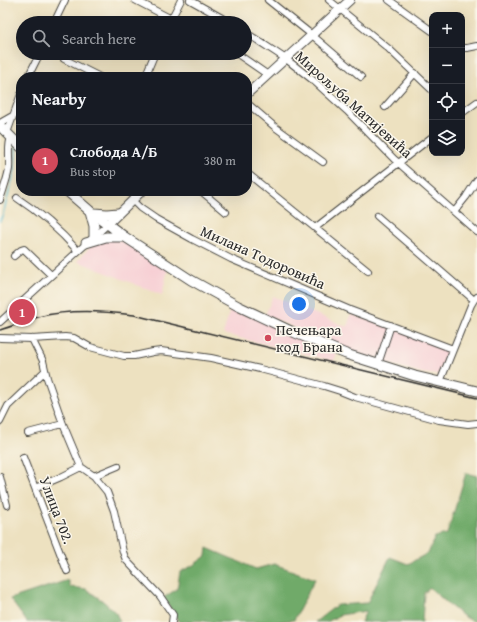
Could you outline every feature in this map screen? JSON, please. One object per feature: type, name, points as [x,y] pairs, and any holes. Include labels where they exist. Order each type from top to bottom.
[{"type":"main road","points":[[0,126],[16,142]]},
{"type":"main road","points":[[73,196],[123,235],[191,280],[238,306],[293,332],[346,354],[415,376],[477,391]]},
{"type":"main road","points":[[92,212],[117,214],[117,224],[123,235]]},
{"type":"main road","points":[[92,212],[94,236]]},
{"type":"main road","points":[[86,243],[106,237],[123,235]]},
{"type":"street","points":[[57,16],[65,0]]},
{"type":"street","points":[[135,0],[162,16]]},
{"type":"street","points":[[173,16],[182,0]]},
{"type":"street","points":[[190,0],[219,16]]},
{"type":"street","points":[[268,0],[361,77]]},
{"type":"street","points":[[329,0],[389,49],[429,87]]},
{"type":"street","points":[[252,89],[350,0]]},
{"type":"street","points":[[389,0],[429,29]]},
{"type":"street","name":"Мирољуба Матијевића","points":[[252,37],[286,59],[314,81],[399,163],[477,232]]},
{"type":"street","points":[[465,48],[477,46]]},
{"type":"street","points":[[30,72],[36,60]]},
{"type":"street","points":[[66,60],[90,72]]},
{"type":"street","points":[[147,72],[152,60]]},
{"type":"street","points":[[246,60],[268,75]]},
{"type":"street","points":[[386,107],[415,73]]},
{"type":"street","points":[[465,112],[477,102]]},
{"type":"street","points":[[252,107],[275,127],[323,162]]},
{"type":"street","points":[[0,200],[9,168],[9,135],[16,109]]},
{"type":"street","points":[[0,123],[14,115]]},
{"type":"street","points":[[315,228],[429,139]]},
{"type":"street","points":[[252,177],[368,271]]},
{"type":"street","points":[[454,212],[477,180]]},
{"type":"street","points":[[0,322],[108,224],[136,196]]},
{"type":"street","points":[[207,196],[226,212]]},
{"type":"street","points":[[17,198],[54,226],[78,251]]},
{"type":"street","name":"Милана Тодоровића","points":[[132,200],[140,208],[156,219],[214,251],[350,310],[453,348]]},
{"type":"street","points":[[377,216],[475,298],[440,382]]},
{"type":"street","points":[[14,256],[21,250],[24,250],[51,275]]},
{"type":"street","points":[[378,364],[391,325]]},
{"type":"street","points":[[0,338],[32,339],[65,337],[74,338],[90,347],[124,356],[134,356],[161,351],[211,358],[324,386],[355,397],[440,420],[468,424],[477,423]]},
{"type":"street","points":[[32,339],[43,361],[45,372],[63,424],[81,467],[94,476],[107,492],[114,511],[126,560],[160,596],[173,615],[172,622]]},
{"type":"street","points":[[0,422],[8,406],[45,372]]},
{"type":"street","points":[[28,433],[63,424]]},
{"type":"street","name":"Улица 702.","points":[[23,457],[67,571]]},
{"type":"street","points":[[94,476],[118,466]]},
{"type":"street","points":[[35,488],[62,477],[81,467]]},
{"type":"street","points":[[0,477],[7,505]]},
{"type":"shaded area","points":[[108,238],[117,239],[145,253],[168,269],[162,295],[77,261],[91,246]]},
{"type":"shaded area","points":[[273,296],[347,327],[351,314],[413,335],[448,349],[438,375],[422,373],[366,357],[265,315]]},
{"type":"shaded area","points":[[231,306],[337,353],[334,361],[223,334]]},
{"type":"green space","points":[[466,473],[477,476],[477,622],[459,613],[430,588],[424,593],[422,622],[361,622],[366,611],[340,615],[327,622],[315,622],[337,605],[367,603],[390,557],[408,564],[428,553],[435,537],[447,534]]},
{"type":"green space","points":[[207,548],[256,569],[274,564],[315,579],[294,620],[275,622],[179,622],[163,598],[177,589],[180,572],[206,556]]},
{"type":"green space","points":[[68,580],[70,587],[86,589],[103,601],[116,613],[120,622],[27,622],[10,599]]},
{"type":"waterway","points":[[0,221],[15,170],[16,147]]},
{"type":"railway","points":[[0,330],[50,314],[110,312],[134,315],[477,398]]},
{"type":"place","name":"Слобода А/Б","points":[[22,312]]},
{"type":"place","name":"Печењара код Брана","points":[[268,338]]}]
